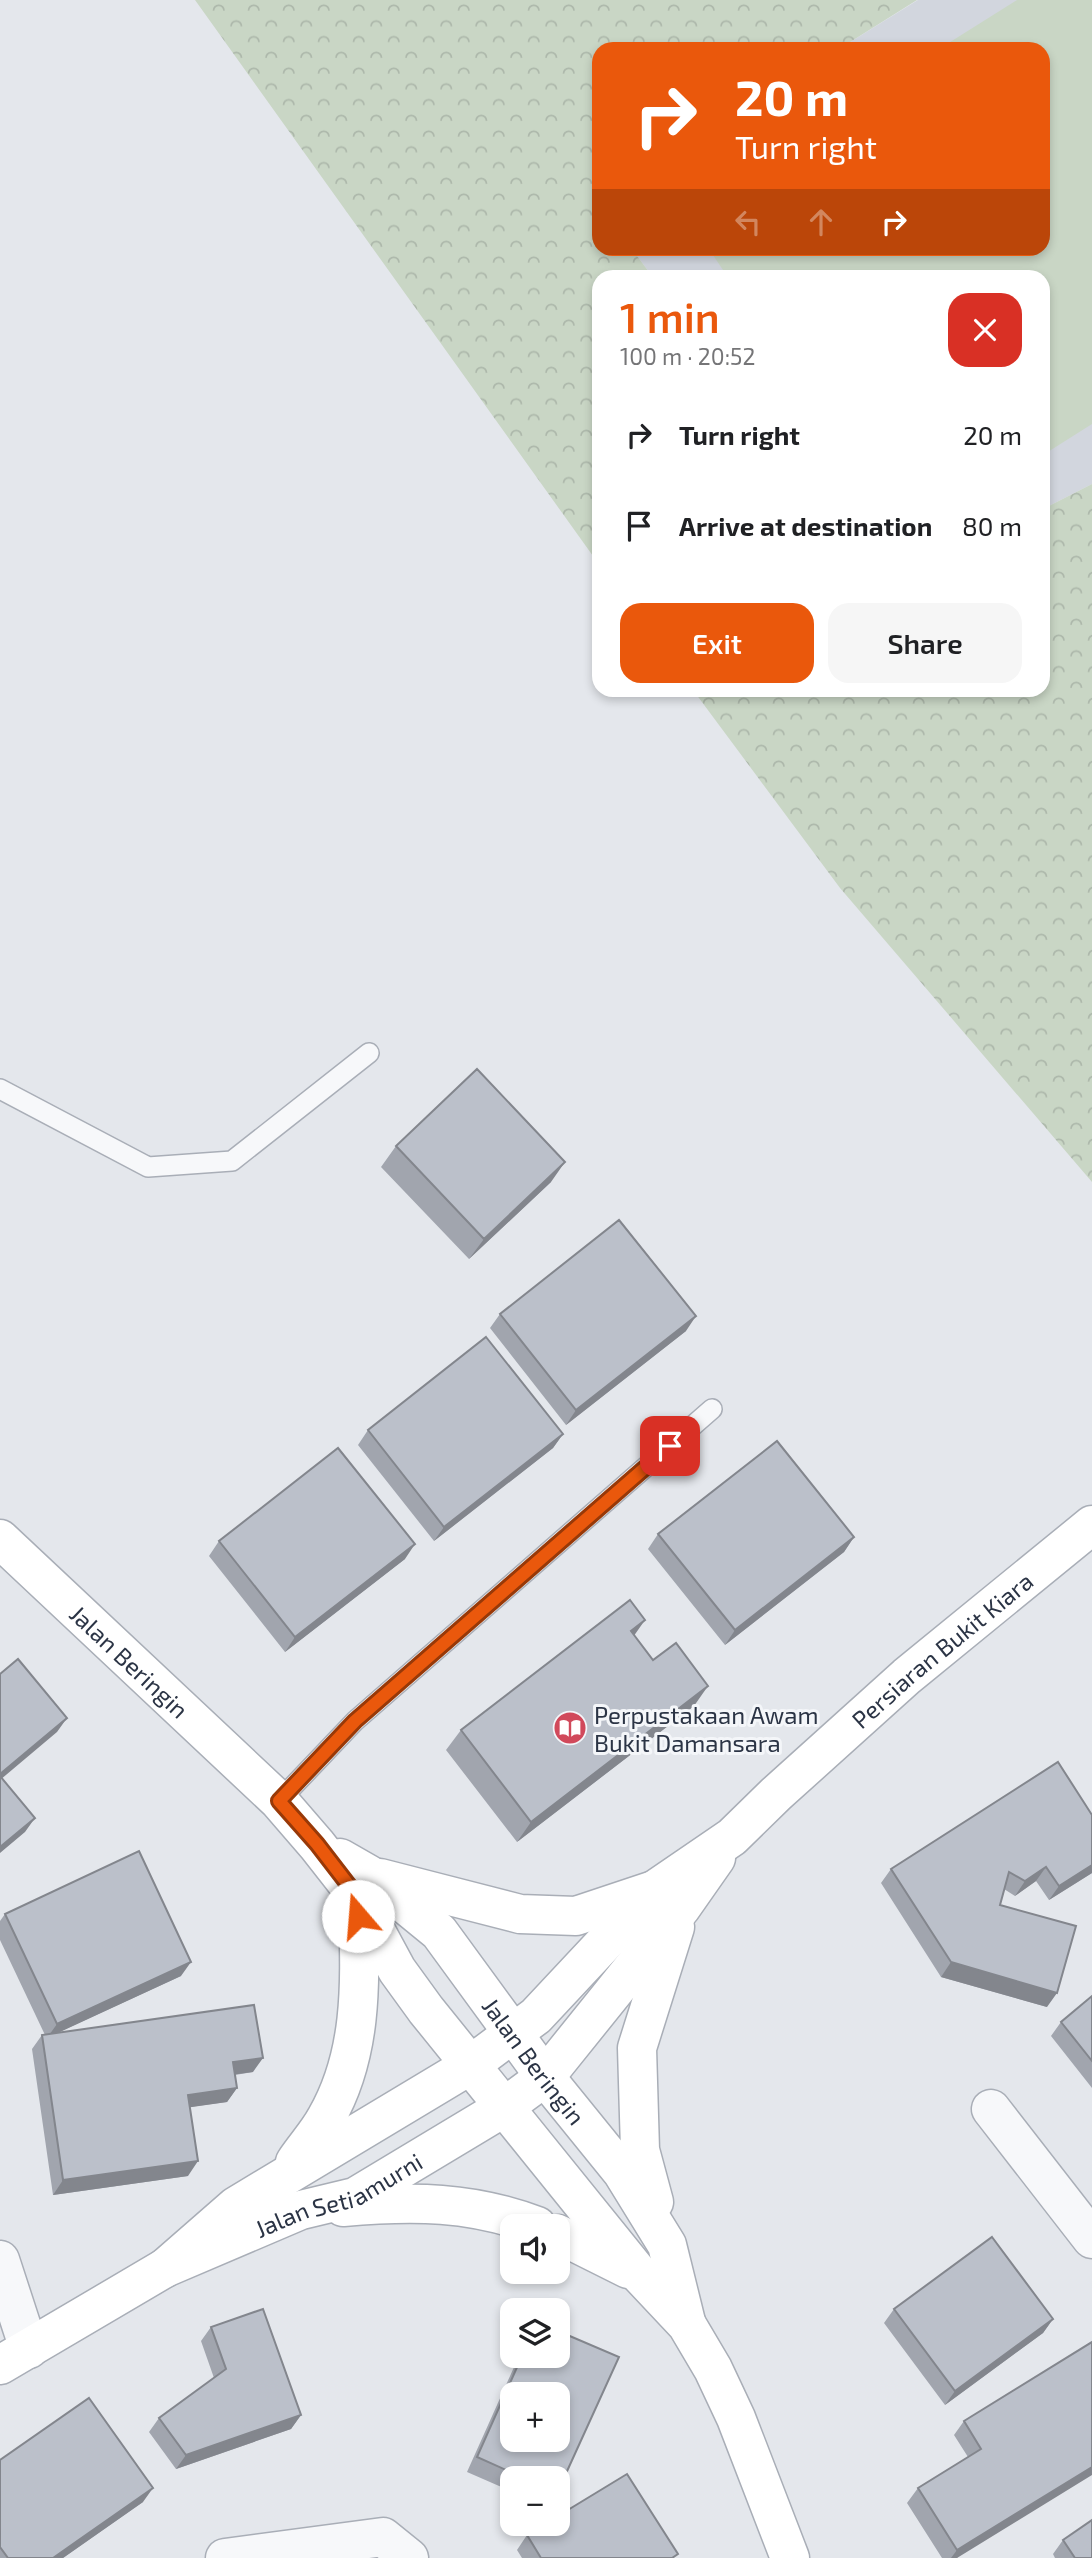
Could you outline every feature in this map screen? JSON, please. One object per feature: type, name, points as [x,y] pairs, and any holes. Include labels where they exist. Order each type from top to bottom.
[{"type":"street","name":"Persiaran Bukit Kiara","points":[[513,2034],[536,2017],[667,1900],[776,1794],[907,1676],[1092,1525]]},
{"type":"street","name":"Jalan Beringin","points":[[0,1539],[279,1801],[317,1844],[363,1885],[439,1932],[545,2077],[622,2172],[667,2245],[687,2325]]},
{"type":"street","name":"Jalan Beringin","points":[[363,1885],[397,1970],[469,2066],[639,2275],[687,2325],[713,2369],[736,2418],[790,2558]]},
{"type":"street","points":[[285,2175],[326,2118],[350,2066],[357,2033],[363,1885],[520,1914],[576,1916],[667,1900],[637,2048],[640,2150],[667,2245]]},
{"type":"street","name":"Persiaran Bukit Kiara","points":[[545,2077],[667,1900]]},
{"type":"street","name":"Jalan Setiamurni","points":[[165,2268],[236,2206],[469,2066],[513,2034]]},
{"type":"street","name":"Jalan Setiamurni","points":[[15,2357],[165,2268],[301,2210],[355,2197],[503,2108],[545,2077]]},
{"type":"street","points":[[992,2109],[1092,2239]]},
{"type":"street","points":[[301,2210],[377,2204],[446,2204],[506,2214]]},
{"type":"street","points":[[570,2240],[639,2275]]},
{"type":"street","points":[[0,2260],[15,2357]]},
{"type":"street","points":[[225,2558],[383,2537],[409,2558]]},
{"type":"lane","points":[[0,1089],[148,1167],[232,1161],[369,1053]]},
{"type":"lane","points":[[279,1801],[355,1721],[712,1409]]},
{"type":"shaded area","points":[[918,0],[1092,0],[1092,484],[1050,505],[1050,270],[648,270],[637,256],[1050,256],[1050,42],[850,42]]},
{"type":"green space","points":[[195,0],[917,0],[850,42],[592,42],[592,256],[637,256],[648,270],[592,270],[592,555]]},
{"type":"green space","points":[[1017,0],[1092,0],[1092,424],[1050,451],[1050,270],[723,270],[714,256],[1050,256],[1050,42],[950,42]]},
{"type":"green space","points":[[1092,484],[1092,1182],[840,888],[698,697],[1050,697],[1050,505]]},
{"type":"building","points":[[477,1069],[565,1162],[484,1239],[396,1146]]},
{"type":"building","points":[[619,1220],[696,1316],[576,1410],[500,1314]]},
{"type":"building","points":[[486,1337],[563,1434],[444,1527],[368,1430]]},
{"type":"building","points":[[777,1441],[854,1537],[735,1630],[658,1534]]},
{"type":"building","points":[[338,1448],[415,1544],[295,1637],[219,1541]]},
{"type":"building","name":"Perpustakaan Awam Bukit Damansara","points":[[630,1600],[645,1620],[631,1631],[653,1660],[676,1643],[708,1686],[531,1822],[461,1730]]},
{"type":"building","points":[[18,1659],[67,1718],[0,1774],[0,1674]]},
{"type":"building","points":[[1058,1762],[1092,1815],[1092,1865],[1059,1886],[1046,1867],[1025,1881],[1009,1872],[1000,1905],[1076,1926],[1057,1993],[951,1962],[891,1869]]},
{"type":"building","points":[[0,1776],[35,1818],[0,1847]]},
{"type":"building","points":[[139,1851],[191,1962],[57,2024],[5,1914]]},
{"type":"building","points":[[1092,1996],[1092,2061],[1061,2022]]},
{"type":"building","points":[[254,2005],[263,2058],[233,2062],[237,2088],[188,2095],[198,2161],[63,2180],[42,2035]]},
{"type":"building","points":[[992,2237],[1053,2319],[955,2391],[894,2309]]},
{"type":"building","points":[[263,2309],[301,2415],[186,2455],[159,2418],[226,2369],[211,2327]]},
{"type":"building","points":[[570,2336],[619,2357],[569,2466],[500,2467],[477,2457],[500,2405],[500,2452],[570,2452],[570,2382],[510,2382],[517,2368],[570,2368]]},
{"type":"building","points":[[1092,2342],[1092,2467],[957,2550],[918,2488],[981,2449],[964,2421]]},
{"type":"building","points":[[89,2398],[153,2488],[53,2558],[8,2558],[0,2547],[0,2460]]},
{"type":"building","points":[[627,2474],[678,2554],[672,2558],[541,2558],[528,2536],[570,2536],[570,2509]]},
{"type":"building","points":[[1092,2520],[1092,2558],[1075,2558],[1063,2540]]},
{"type":"place","name":"Perpustakaan Awam Bukit Damansara","points":[[570,1728]]},
{"type":"route","points":[[358,1916],[357,1896],[279,1801],[355,1721],[670,1446]]}]
